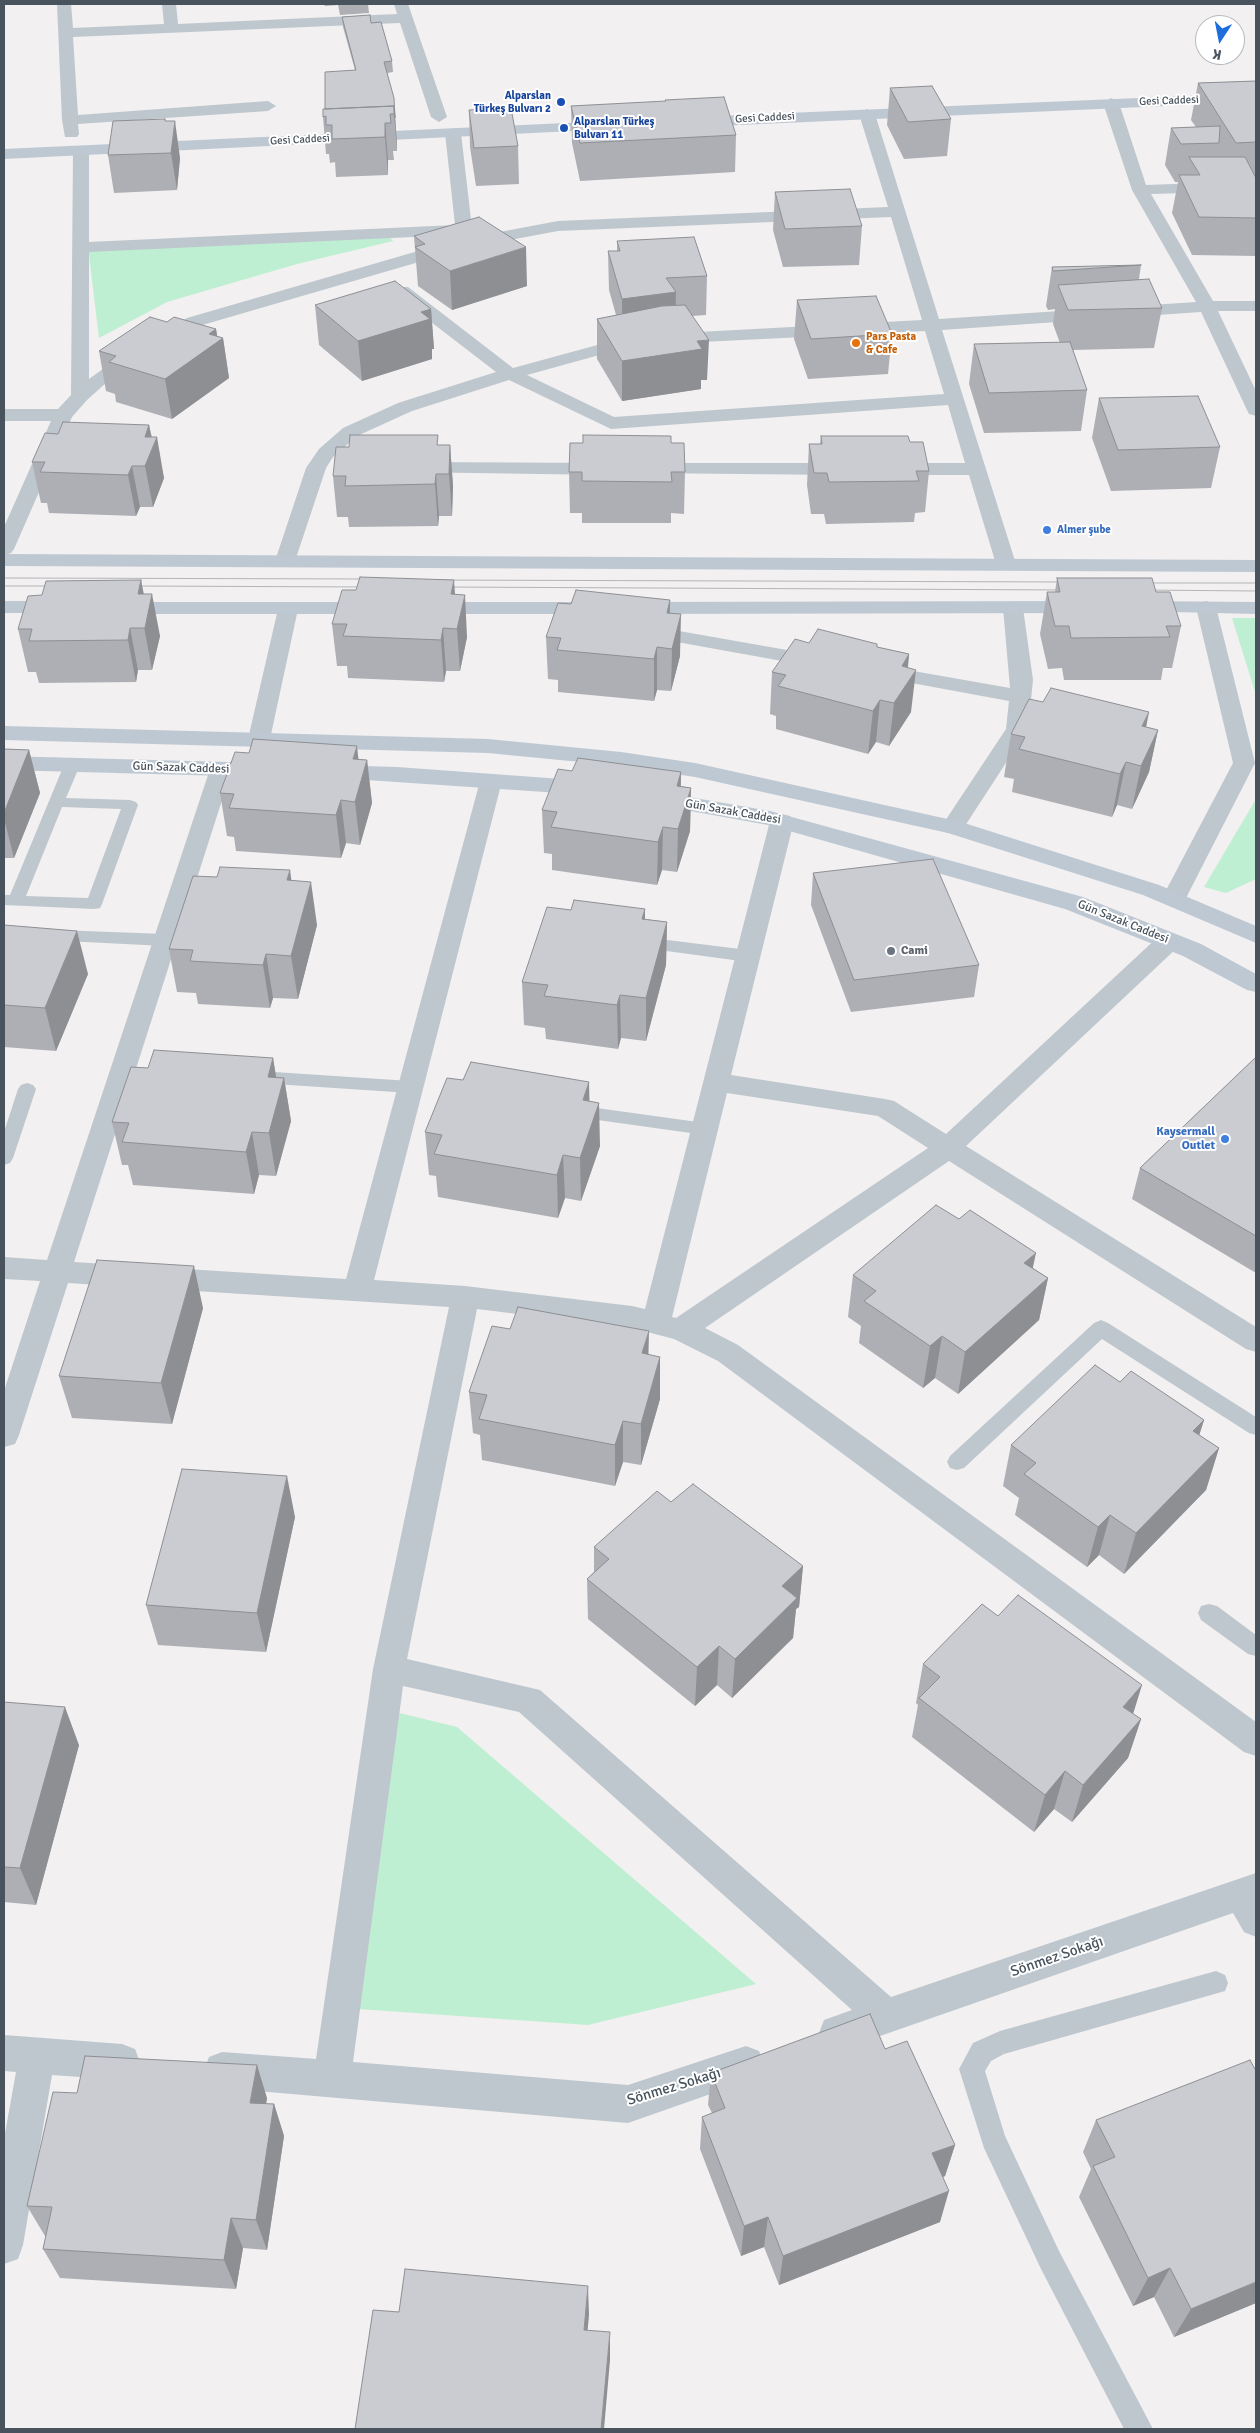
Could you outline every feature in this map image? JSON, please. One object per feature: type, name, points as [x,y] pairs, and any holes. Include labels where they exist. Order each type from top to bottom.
[{"type":"street","points":[[64,4],[71,127]]},
{"type":"street","points":[[169,4],[171,28]]},
{"type":"street","points":[[400,4],[438,117]]},
{"type":"street","points":[[66,33],[405,18]]},
{"type":"street","name":"Gesi Caddesi","points":[[681,122],[1256,97]]},
{"type":"street","points":[[1111,103],[1140,190],[1208,306],[1256,410]]},
{"type":"street","points":[[52,134],[71,127],[268,106]]},
{"type":"street","points":[[867,114],[1006,564]]},
{"type":"street","points":[[419,118],[458,116]]},
{"type":"street","name":"Gesi Caddesi","points":[[4,154],[622,125]]},
{"type":"street","points":[[71,127],[131,131]]},
{"type":"street","points":[[453,133],[465,236]]},
{"type":"street","points":[[80,396],[81,150]]},
{"type":"street","points":[[1140,190],[1256,186]]},
{"type":"street","points":[[80,247],[465,236],[558,226],[897,212]]},
{"type":"street","points":[[4,549],[63,415],[80,396],[122,362],[193,322],[374,270],[465,236]]},
{"type":"street","points":[[374,270],[510,374],[612,423],[955,399]]},
{"type":"street","points":[[285,561],[316,468],[326,453],[336,443],[366,423],[405,407],[601,348],[661,339],[932,325],[1208,306],[1256,306]]},
{"type":"street","points":[[4,415],[63,415]]},
{"type":"street","points":[[316,468],[336,468]]},
{"type":"street","points":[[395,468],[976,469]]},
{"type":"street","points":[[4,560],[1256,566]]},
{"type":"street","points":[[4,607],[1256,608]]},
{"type":"street","points":[[1174,898],[1244,763],[1206,607]]},
{"type":"street","points":[[259,739],[288,608]]},
{"type":"street","points":[[516,608],[1020,696]]},
{"type":"street","points":[[953,826],[1017,728],[1022,680],[1013,608]]},
{"type":"street","points":[[4,733],[488,746],[620,759],[695,770],[953,826],[1087,868],[1174,898],[1256,935]]},
{"type":"street","name":"Gün Sazak Caddesi","points":[[4,763],[398,774],[620,793],[782,821],[1074,903],[1192,950],[1256,984]]},
{"type":"street","points":[[4,1435],[57,1271],[133,1069],[165,940],[221,769]]},
{"type":"street","points":[[358,1290],[491,781]]},
{"type":"street","points":[[668,1326],[705,1129],[782,821]]},
{"type":"street","points":[[668,1326],[948,1148],[1169,941]]},
{"type":"street","points":[[716,1082],[885,1108],[1256,1341]]},
{"type":"street","points":[[4,1268],[465,1297],[624,1316],[668,1326],[705,1340],[728,1353],[1256,1741]]},
{"type":"street","points":[[332,2079],[389,1668],[465,1297]]},
{"type":"street","points":[[389,1668],[528,1700],[886,2016]]},
{"type":"street","name":"Sönmez Sokağı","points":[[195,2068],[628,2104],[886,2016],[1251,1901]]},
{"type":"street","points":[[4,2244],[20,2054],[155,2065]]},
{"type":"lane","points":[[57,802],[130,806],[94,904],[10,900],[57,802],[72,765]]},
{"type":"lane","points":[[4,933],[165,940]]},
{"type":"lane","points":[[629,942],[748,956]]},
{"type":"lane","points":[[242,1076],[410,1087]]},
{"type":"lane","points":[[4,1158],[28,1089]]},
{"type":"lane","points":[[560,1109],[705,1129]]},
{"type":"lane","points":[[957,1462],[1101,1328],[1256,1426]]},
{"type":"lane","points":[[1209,1614],[1256,1648]]},
{"type":"lane","points":[[1139,2429],[1050,2260],[993,2139],[972,2069],[982,2052],[1000,2043],[1216,1983]]},
{"type":"green space","points":[[389,236],[393,241],[297,264],[167,302],[99,338],[88,247]]},
{"type":"green space","points":[[1232,618],[1256,618],[1256,695]]},
{"type":"green space","points":[[1256,799],[1256,879],[1226,893],[1204,887]]},
{"type":"green space","points":[[387,1710],[457,1727],[756,1984],[588,2025],[358,2009]]},
{"type":"building","points":[[370,15],[371,23],[381,22],[392,61],[384,62],[394,98],[395,118],[394,106],[325,109],[325,72],[356,70],[342,17]]},
{"type":"building","points":[[1256,81],[1256,142],[1236,143],[1198,83]]},
{"type":"building","points":[[932,86],[951,119],[908,122],[890,88]]},
{"type":"building","points":[[724,97],[736,135],[580,143],[571,106],[666,101]]},
{"type":"building","points":[[394,106],[394,114],[390,114],[391,123],[385,123],[385,137],[332,139],[332,125],[326,125],[326,116],[323,117],[323,109]]},
{"type":"building","points":[[511,108],[518,146],[474,148],[469,110]]},
{"type":"building","points":[[165,119],[165,121],[175,121],[171,153],[108,155],[113,121]]},
{"type":"building","points":[[1220,126],[1219,143],[1181,144],[1171,128]]},
{"type":"building","points":[[1189,157],[1245,157],[1256,178],[1256,218],[1199,217],[1179,175],[1200,175]]},
{"type":"building","points":[[850,189],[862,226],[785,229],[775,192]]},
{"type":"building","points":[[479,217],[526,247],[450,271],[415,247],[425,244],[414,236]]},
{"type":"building","points":[[694,237],[707,276],[666,278],[676,292],[622,299],[608,251],[620,251],[617,241]]},
{"type":"building","points":[[1141,265],[1053,271],[1052,267]]},
{"type":"building","points":[[1149,279],[1162,308],[1068,310],[1058,285]]},
{"type":"building","points":[[395,281],[431,309],[421,312],[430,319],[358,341],[315,305]]},
{"type":"building","points":[[876,296],[892,334],[811,339],[797,300]]},
{"type":"building","points":[[685,305],[709,340],[697,341],[702,349],[622,361],[597,319],[662,306]]},
{"type":"building","points":[[150,317],[167,322],[174,317],[216,329],[209,334],[223,338],[165,379],[109,362],[116,356],[99,351]]},
{"type":"building","points":[[1070,342],[1087,390],[989,393],[974,344]]},
{"type":"building","points":[[1198,396],[1220,447],[1118,450],[1099,398]]},
{"type":"building","points":[[63,422],[149,425],[145,437],[157,437],[145,466],[132,466],[128,475],[40,472],[45,462],[32,462],[45,433],[58,434]]},
{"type":"building","points":[[350,435],[438,435],[437,445],[450,445],[449,474],[436,474],[435,484],[345,486],[346,476],[333,476],[336,447],[349,447]]},
{"type":"building","points":[[583,435],[671,436],[671,443],[684,443],[685,472],[671,472],[672,482],[582,481],[582,472],[569,472],[570,443],[583,443]]},
{"type":"building","points":[[821,436],[908,436],[910,442],[923,442],[929,471],[916,471],[919,481],[829,482],[827,473],[814,473],[809,444],[822,444]]},
{"type":"building","points":[[360,577],[454,580],[451,594],[465,595],[457,629],[443,628],[441,640],[343,636],[347,624],[332,624],[342,590],[356,590]]},
{"type":"building","points":[[1057,578],[1152,578],[1156,592],[1170,592],[1181,626],[1166,626],[1170,637],[1071,638],[1069,626],[1055,626],[1047,592],[1060,592]]},
{"type":"building","points":[[141,580],[138,594],[152,594],[145,628],[130,628],[128,640],[29,641],[32,629],[18,629],[28,596],[42,595],[46,581]]},
{"type":"building","points":[[576,590],[670,600],[667,613],[681,614],[672,649],[657,647],[654,659],[557,650],[561,638],[546,637],[558,603],[571,604]]},
{"type":"building","points":[[818,629],[877,644],[877,647],[909,654],[902,666],[916,670],[894,703],[880,700],[873,711],[778,686],[786,675],[772,672],[795,639],[809,643]]},
{"type":"building","points":[[1051,688],[1149,712],[1142,726],[1158,730],[1141,766],[1126,762],[1120,774],[1019,749],[1025,737],[1011,734],[1029,699],[1043,702]]},
{"type":"building","points":[[253,739],[357,746],[353,759],[367,760],[355,802],[341,800],[336,815],[229,808],[234,794],[220,793],[235,752],[249,753]]},
{"type":"building","points":[[4,749],[29,750],[4,813]]},
{"type":"building","points":[[578,758],[681,772],[677,786],[691,788],[678,829],[663,827],[658,842],[551,827],[557,812],[542,810],[558,769],[572,771]]},
{"type":"building","name":"Cami","points":[[933,859],[979,965],[854,980],[813,873]]},
{"type":"building","points":[[220,867],[290,870],[287,880],[311,882],[291,956],[266,954],[263,965],[190,961],[193,950],[169,949],[193,876],[217,877]]},
{"type":"building","points":[[574,900],[645,909],[642,919],[667,922],[646,998],[620,995],[617,1005],[544,996],[548,985],[522,982],[547,907],[571,910]]},
{"type":"building","points":[[4,925],[77,931],[45,1008],[4,1005]]},
{"type":"building","points":[[154,1050],[273,1058],[268,1077],[284,1078],[269,1133],[252,1132],[246,1152],[122,1142],[129,1123],[112,1122],[131,1067],[148,1068]]},
{"type":"building","name":"Kaysermall Outlet","points":[[1256,1057],[1256,1236],[1140,1168]]},
{"type":"building","points":[[471,1062],[589,1082],[583,1100],[599,1103],[580,1158],[563,1155],[557,1175],[434,1154],[442,1135],[425,1132],[447,1078],[463,1080]]},
{"type":"building","points":[[936,1205],[959,1219],[970,1210],[1036,1253],[1024,1263],[1048,1278],[965,1352],[942,1336],[930,1346],[864,1301],[876,1291],[853,1275]]},
{"type":"building","points":[[97,1260],[194,1266],[161,1383],[59,1376]]},
{"type":"building","points":[[518,1307],[649,1331],[642,1353],[660,1357],[641,1424],[623,1421],[615,1445],[479,1419],[487,1395],[469,1392],[492,1326],[510,1329]]},
{"type":"building","points":[[1095,1365],[1120,1382],[1131,1371],[1204,1420],[1193,1431],[1219,1448],[1136,1533],[1110,1515],[1098,1527],[1024,1474],[1036,1463],[1011,1445]]},
{"type":"building","points":[[182,1469],[287,1476],[257,1613],[146,1605]]},
{"type":"building","points":[[693,1484],[803,1566],[782,1586],[797,1598],[735,1659],[719,1646],[697,1667],[587,1579],[609,1559],[594,1547],[657,1491],[671,1502]]},
{"type":"building","points":[[1018,1595],[1142,1685],[1123,1707],[1141,1719],[1083,1785],[1065,1771],[1045,1795],[919,1698],[940,1677],[923,1664],[982,1604],[998,1616]]},
{"type":"building","points":[[4,1702],[65,1707],[20,1868],[4,1867]]},
{"type":"building","points":[[870,2014],[885,2049],[907,2041],[955,2145],[932,2153],[949,2191],[783,2256],[768,2217],[744,2226],[702,2117],[725,2108],[711,2073]]},
{"type":"building","points":[[85,2056],[257,2065],[250,2103],[274,2104],[256,2220],[231,2218],[224,2260],[43,2249],[52,2207],[27,2206],[53,2092],[77,2093]]},
{"type":"building","points":[[1250,2060],[1256,2071],[1256,2282],[1191,2309],[1170,2268],[1148,2278],[1093,2166],[1115,2157],[1096,2120]]},
{"type":"building","points":[[405,2269],[588,2286],[584,2330],[610,2332],[601,2429],[355,2429],[373,2310],[399,2312]]},
{"type":"tram line","points":[[4,578],[374,579]]},
{"type":"tram line","points":[[421,580],[1071,582]]},
{"type":"tram line","points":[[1139,583],[1256,583]]},
{"type":"tram line","points":[[4,586],[59,586]]},
{"type":"tram line","points":[[129,586],[371,587]]},
{"type":"tram line","points":[[441,587],[1069,590]]},
{"type":"tram line","points":[[1141,590],[1256,591]]},
{"type":"place","name":"Alparslan Türkeş Bulvarı 2","points":[[561,102]]},
{"type":"place","name":"Alparslan Türkeş Bulvarı 11","points":[[564,128]]},
{"type":"place","name":"Pars Pasta & Cafe","points":[[856,343]]},
{"type":"place","name":"Almer şube","points":[[1047,530]]},
{"type":"place","name":"Cami","points":[[891,951]]},
{"type":"place","name":"Kaysermall Outlet","points":[[1225,1139]]}]
